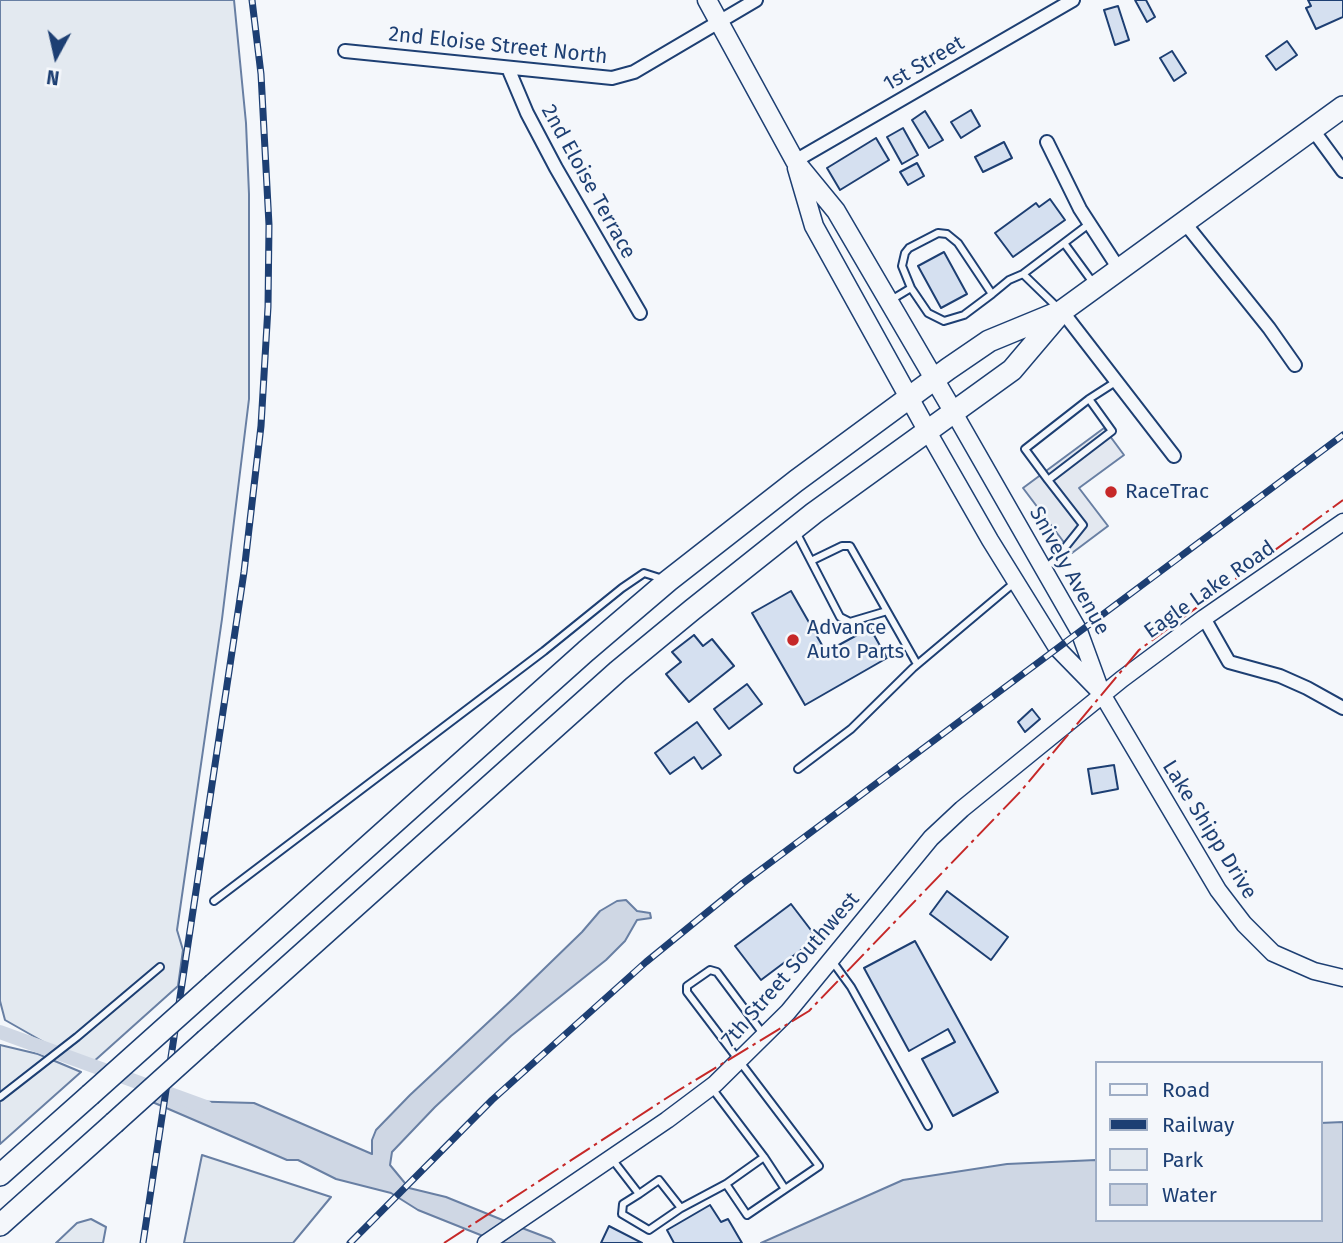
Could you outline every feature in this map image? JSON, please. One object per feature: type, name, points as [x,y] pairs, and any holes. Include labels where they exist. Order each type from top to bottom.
[{"type":"highway","points":[[0,1225],[618,671],[794,529],[1012,370],[1062,311],[1343,107]]},
{"type":"highway","points":[[0,1175],[586,651],[668,581],[796,481],[989,341],[1062,311]]},
{"type":"main road","name":"Snively Avenue","points":[[707,0],[795,161],[836,211],[953,411]]},
{"type":"main road","name":"Snively Avenue","points":[[795,161],[814,226],[927,430]]},
{"type":"street","name":"2nd Eloise Street North","points":[[345,51],[601,79],[623,77],[756,0]]},
{"type":"street","name":"1st Street","points":[[795,161],[1067,2]]},
{"type":"street","name":"2nd Eloise Terrace","points":[[508,68],[527,113],[556,168],[640,313]]},
{"type":"street","points":[[1313,130],[1343,171]]},
{"type":"street","points":[[1047,142],[1080,209],[1119,269]]},
{"type":"street","points":[[1184,222],[1269,328],[1295,365]]},
{"type":"street","points":[[1062,311],[1174,456]]},
{"type":"street","name":"Snively Avenue","points":[[953,411],[1079,631],[1102,694]]},
{"type":"street","name":"Snively Avenue","points":[[927,430],[1057,648],[1102,694]]},
{"type":"street","name":"Eagle Lake Road","points":[[1102,694],[1204,618],[1343,522]]},
{"type":"street","points":[[1204,618],[1229,662],[1280,676],[1343,708]]},
{"type":"street","name":"7th Street Southwest","points":[[486,1243],[711,1087],[788,1012],[931,838],[993,783],[1102,694]]},
{"type":"street","name":"Lake Shipp Drive","points":[[1102,694],[1208,875],[1244,924],[1273,953],[1314,971],[1343,978]]},
{"type":"lane","points":[[992,294],[958,243],[947,234],[938,233],[909,248],[905,253],[902,266],[911,288],[928,313],[944,321],[964,315],[1090,224]]},
{"type":"lane","points":[[1064,243],[1096,286]]},
{"type":"lane","points":[[1023,274],[1062,311]]},
{"type":"lane","points":[[889,301],[911,288]]},
{"type":"lane","points":[[1043,569],[1055,560],[1083,525],[1025,449],[1065,422],[1089,399],[1117,381]]},
{"type":"lane","points":[[1048,480],[1065,462],[1112,431],[1089,399]]},
{"type":"lane","points":[[794,529],[840,617],[850,622],[887,611]]},
{"type":"lane","points":[[811,561],[842,545],[850,546],[917,664]]},
{"type":"lane","points":[[215,901],[622,588],[644,573],[668,581]]},
{"type":"lane","points":[[798,769],[851,729],[917,664],[1016,582]]},
{"type":"lane","points":[[831,959],[851,987],[928,1126]]},
{"type":"lane","points":[[0,1097],[160,967]]},
{"type":"lane","points":[[726,1184],[747,1215],[819,1166],[687,992],[687,986],[710,970],[716,972],[765,1036]]},
{"type":"lane","points":[[711,1087],[785,1189]]},
{"type":"lane","points":[[681,1208],[659,1180],[623,1204],[622,1214],[649,1230],[681,1208],[726,1184],[764,1157]]},
{"type":"lane","points":[[610,1158],[639,1194]]},
{"type":"green space","points":[[0,0],[234,0],[246,123],[249,194],[249,399],[222,619],[177,930],[183,950],[178,986],[92,1063],[49,1045],[5,1020],[0,1001]]},
{"type":"green space","points":[[0,1045],[38,1054],[81,1072],[0,1144]]},
{"type":"green space","points":[[202,1155],[331,1197],[293,1243],[184,1243]]},
{"type":"green space","points":[[91,1219],[106,1227],[103,1243],[56,1243],[77,1223]]},
{"type":"shaded area","points":[[1104,428],[1124,455],[1079,488],[1108,526],[1072,553],[1023,488]]},
{"type":"water","points":[[626,900],[637,911],[650,913],[651,918],[637,920],[625,941],[606,960],[511,1036],[435,1107],[392,1152],[390,1165],[409,1188],[446,1197],[505,1221],[483,1236],[418,1210],[391,1193],[336,1179],[298,1160],[287,1160],[150,1101],[160,1092],[182,1101],[254,1103],[372,1154],[372,1140],[376,1130],[410,1095],[514,998],[600,911],[617,901]]},
{"type":"water","points":[[1343,1122],[1343,1243],[761,1243],[903,1180],[1007,1164],[1094,1160],[1094,1222],[1322,1222],[1322,1123]]},
{"type":"water","points":[[522,1228],[551,1239],[555,1243],[501,1243]]},
{"type":"building","points":[[1135,0],[1146,0],[1155,17],[1147,22]]},
{"type":"building","points":[[1308,0],[1343,0],[1343,17],[1316,29],[1306,8],[1311,6]]},
{"type":"building","points":[[1118,6],[1129,40],[1115,45],[1104,10]]},
{"type":"building","points":[[1287,41],[1297,55],[1276,70],[1266,56]]},
{"type":"building","points":[[1172,51],[1186,73],[1174,81],[1160,58]]},
{"type":"building","points":[[971,110],[980,126],[961,138],[951,122]]},
{"type":"building","points":[[925,111],[943,140],[929,148],[912,120]]},
{"type":"building","points":[[903,128],[918,155],[902,164],[887,137]]},
{"type":"building","points":[[876,138],[889,160],[840,190],[827,168]]},
{"type":"building","points":[[1004,142],[1012,158],[983,172],[975,157]]},
{"type":"building","points":[[917,163],[924,176],[908,185],[900,172]]},
{"type":"building","points":[[1050,199],[1065,220],[1013,257],[995,233],[1036,203],[1039,207]]},
{"type":"building","points":[[944,252],[967,294],[941,308],[918,266]]},
{"type":"building","name":"Advance Auto Parts","points":[[791,591],[826,652],[870,628],[887,658],[805,705],[752,613]]},
{"type":"building","points":[[694,635],[703,646],[712,639],[734,666],[689,702],[666,674],[681,662],[672,652]]},
{"type":"building","points":[[747,684],[762,704],[729,729],[714,709]]},
{"type":"building","points":[[1032,709],[1040,719],[1025,732],[1018,722]]},
{"type":"building","points":[[697,722],[721,755],[702,769],[694,757],[670,774],[655,753]]},
{"type":"building","points":[[1114,765],[1118,789],[1092,794],[1088,769]]},
{"type":"building","points":[[947,891],[1008,937],[991,960],[930,914]]},
{"type":"building","points":[[791,904],[817,938],[761,980],[735,946]]},
{"type":"building","points":[[915,941],[998,1092],[953,1116],[922,1059],[955,1042],[948,1029],[909,1051],[864,968]]},
{"type":"building","points":[[710,1205],[721,1222],[728,1219],[742,1243],[674,1243],[667,1230]]},
{"type":"building","points":[[609,1226],[642,1243],[601,1243]]},
{"type":"waterway","points":[[0,1032],[206,1107]]},
{"type":"railway","points":[[143,1243],[244,572],[261,426],[268,307],[269,225],[261,74],[252,0]]},
{"type":"railway","points":[[350,1243],[492,1100],[646,962],[743,883],[1343,435]]},
{"type":"power","points":[[444,1243],[679,1090],[809,1011],[1021,791],[1139,650],[1343,500]]},
{"type":"place","name":"RaceTrac","points":[[1111,492]]},
{"type":"place","name":"Advance Auto Parts","points":[[793,640]]}]
